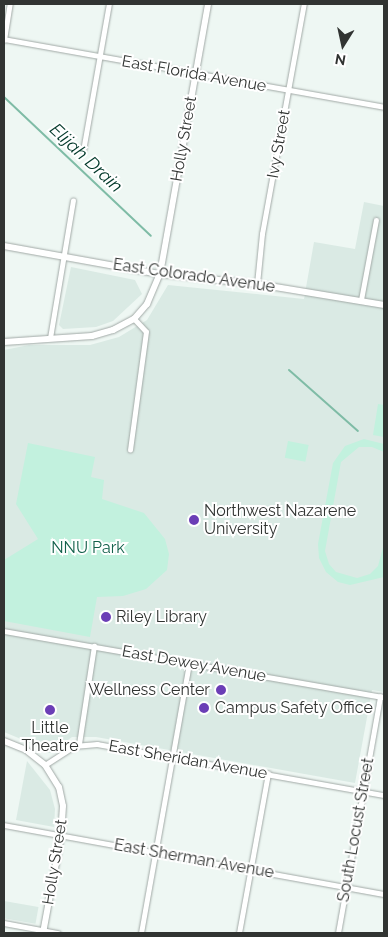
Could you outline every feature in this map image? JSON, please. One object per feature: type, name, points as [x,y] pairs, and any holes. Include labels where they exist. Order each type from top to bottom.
[{"type":"street","points":[[4,40],[10,4]]},
{"type":"street","points":[[83,150],[109,4]]},
{"type":"street","name":"Holly Street","points":[[134,319],[147,304],[160,274],[208,4]]},
{"type":"street","name":"Ivy Street","points":[[257,284],[262,234],[304,4]]},
{"type":"street","name":"East Florida Avenue","points":[[4,40],[384,107]]},
{"type":"street","points":[[50,338],[73,201]]},
{"type":"street","points":[[361,300],[376,220]]},
{"type":"street","name":"East Colorado Avenue","points":[[4,246],[160,274],[257,284],[384,305]]},
{"type":"street","points":[[4,342],[92,336],[113,330],[134,319],[146,332],[130,450]]},
{"type":"street","name":"East Dewey Avenue","points":[[4,630],[382,697]]},
{"type":"street","points":[[4,741],[26,750],[45,765],[79,744],[94,646]]},
{"type":"street","points":[[141,933],[189,663]]},
{"type":"street","name":"South Locust Street","points":[[338,933],[382,697]]},
{"type":"street","name":"East Sheridan Avenue","points":[[79,744],[97,744],[384,795]]},
{"type":"street","name":"Holly Street","points":[[43,932],[61,836],[63,806],[59,787],[45,765]]},
{"type":"street","points":[[239,933],[268,774]]},
{"type":"street","name":"East Sherman Avenue","points":[[4,825],[384,894]]},
{"type":"street","points":[[4,923],[43,932],[58,933]]},
{"type":"shaded area","name":"Northwest Nazarene University","points":[[364,202],[384,206],[384,692],[372,690],[355,783],[96,737],[72,737],[50,753],[44,753],[33,744],[4,732],[4,350],[29,345],[90,345],[119,337],[147,320],[168,285],[304,299],[314,242],[355,249]]},
{"type":"shaded area","points":[[71,267],[135,280],[142,294],[113,321],[96,327],[63,329],[59,325]]},
{"type":"shaded area","points":[[27,761],[50,790],[55,809],[54,827],[16,820]]},
{"type":"shaded area","points":[[4,901],[38,907],[36,924],[4,918]]},
{"type":"green space","points":[[378,404],[384,405],[384,437],[373,435]]},
{"type":"green space","points":[[364,439],[384,444],[384,452],[372,447],[359,447],[341,462],[325,551],[329,564],[336,572],[357,578],[370,574],[378,566],[384,544],[384,577],[350,585],[338,582],[326,572],[319,558],[318,544],[333,463],[345,446]]},
{"type":"green space","points":[[288,441],[309,445],[305,462],[285,458]]},
{"type":"green space","name":"NNU Park","points":[[28,443],[95,457],[91,477],[104,480],[102,499],[144,513],[165,539],[169,554],[167,570],[146,589],[123,596],[97,597],[90,637],[4,621],[4,560],[38,539],[16,504]]},
{"type":"waterway","name":"Elijah Drain","points":[[4,97],[151,236]]},
{"type":"waterway","name":"Elijah Drain","points":[[289,370],[358,431]]},
{"type":"place","name":"Northwest Nazarene University","points":[[194,520]]},
{"type":"place","name":"Riley Library","points":[[106,617]]},
{"type":"place","name":"Wellness Center","points":[[221,690]]},
{"type":"place","name":"Campus Safety Office","points":[[204,708]]},
{"type":"place","name":"Little Theatre","points":[[50,710]]}]
